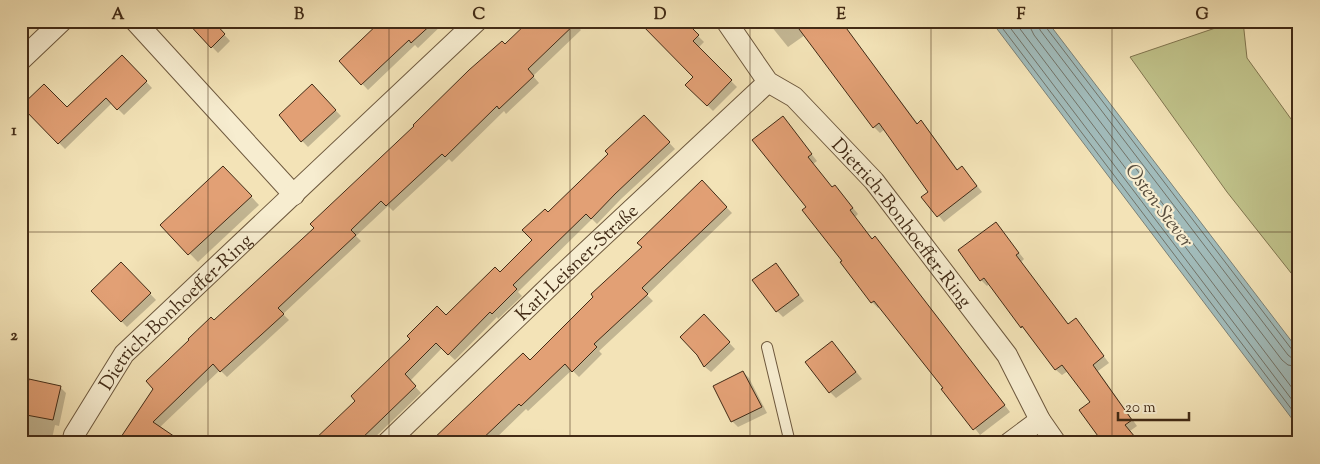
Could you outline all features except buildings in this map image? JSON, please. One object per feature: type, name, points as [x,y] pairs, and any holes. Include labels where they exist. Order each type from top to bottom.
[{"type":"street","points":[[21,60],[62,21]]},
{"type":"street","points":[[135,21],[294,195]]},
{"type":"street","name":"Dietrich-Bonhoeffer-Ring","points":[[72,443],[74,435],[124,354],[477,21]]},
{"type":"street","name":"Dietrich-Bonhoeffer-Ring","points":[[726,21],[768,82],[794,98],[874,181],[1006,355],[1040,420],[1056,443]]},
{"type":"street","name":"Karl-Leisner-Straße","points":[[387,443],[555,281],[768,82]]},
{"type":"street","points":[[1009,443],[1040,420]]},
{"type":"lane","points":[[767,347],[790,443]]},
{"type":"green space","points":[[1236,21],[1243,21],[1247,58],[1299,130],[1299,283],[1227,192],[1130,57]]},
{"type":"water","name":"Osten-Stever","points":[[991,21],[1047,21],[1299,351],[1299,428]]}]
